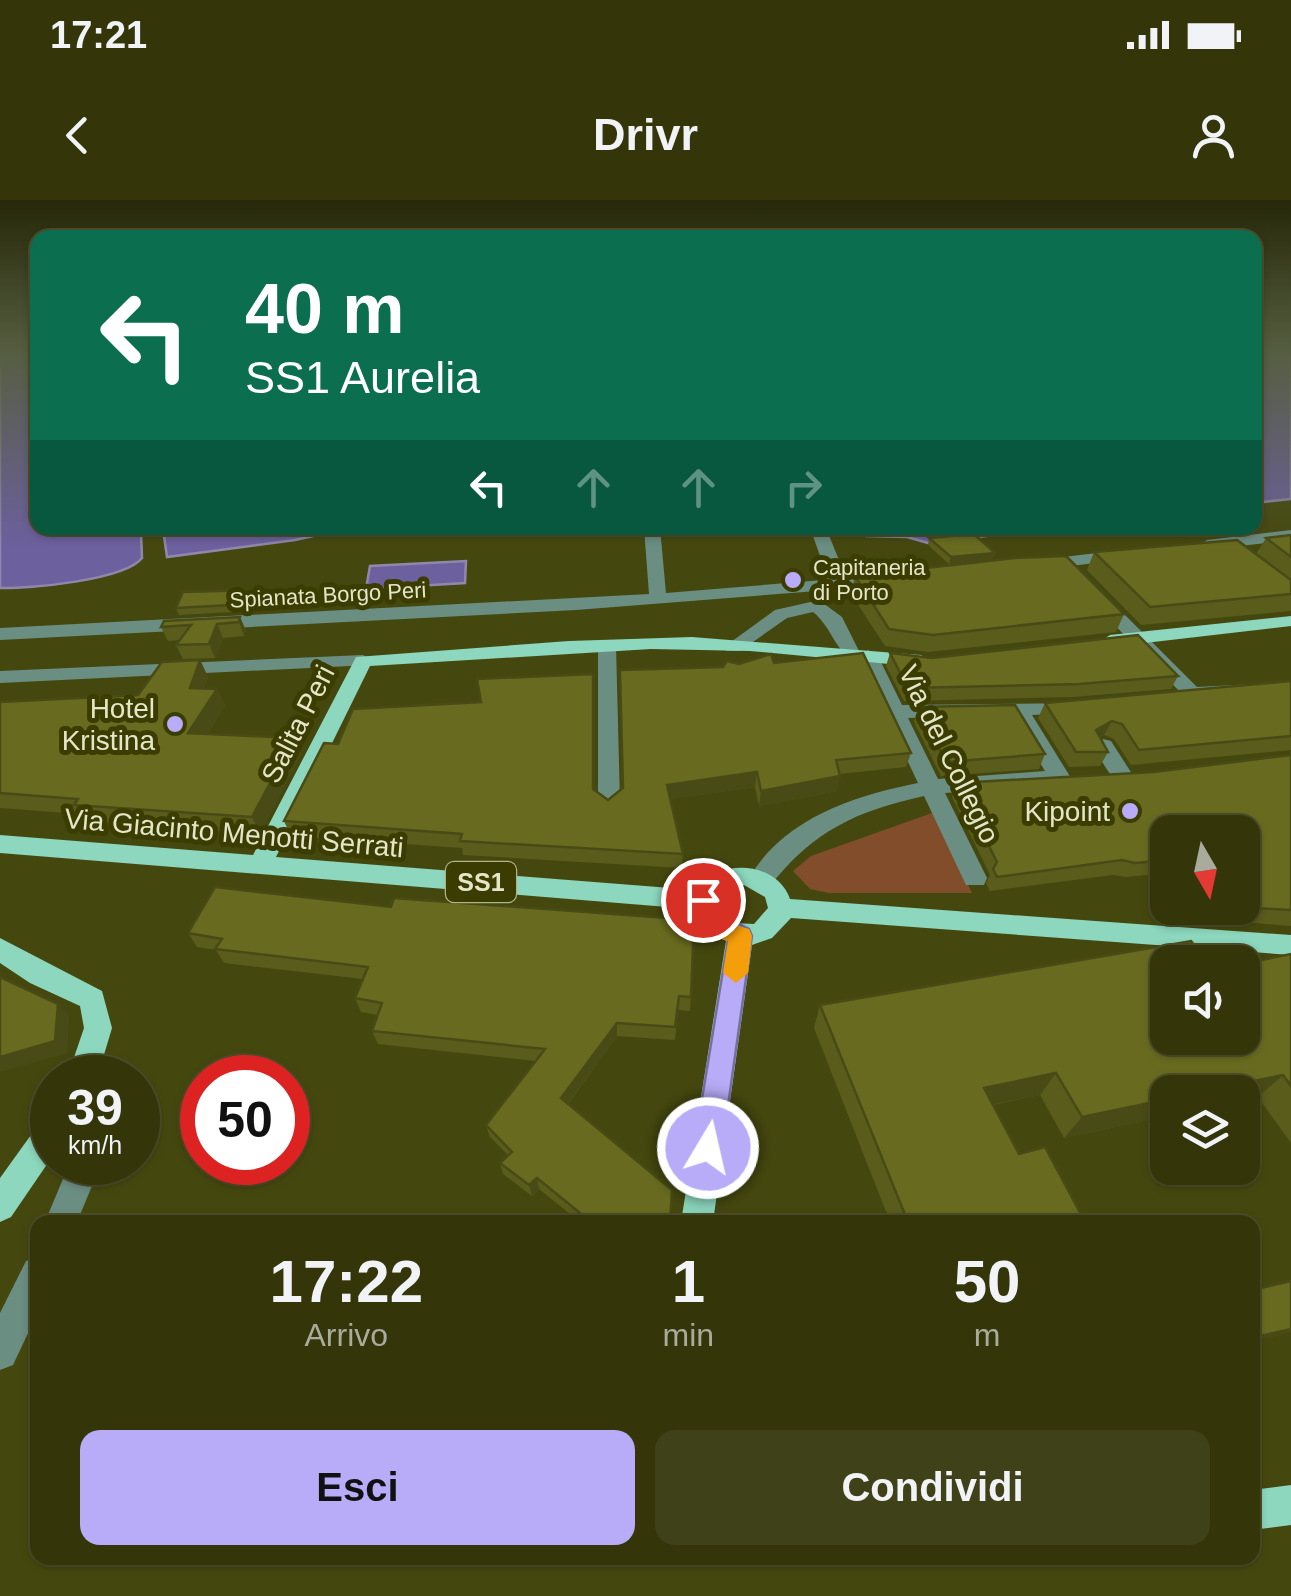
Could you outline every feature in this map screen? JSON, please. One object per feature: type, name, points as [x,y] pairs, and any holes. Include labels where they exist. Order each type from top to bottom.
[{"type":"main road","points":[[1098,642],[1291,620]]},
{"type":"main road","points":[[362,662],[607,646],[734,647],[947,660]]},
{"type":"main road","name":"Salita Peri","points":[[259,866],[362,662]]},
{"type":"main road","name":"Via Giacinto Menotti Serrati","points":[[0,844],[703,900]]},
{"type":"main road","points":[[724,878],[760,880],[776,891],[782,908],[774,925],[764,932],[740,936],[708,919],[703,900],[706,890],[724,878]]},
{"type":"main road","points":[[782,908],[1291,945]]},
{"type":"main road","points":[[697,1215],[740,936]]},
{"type":"main road","points":[[0,949],[92,1000],[98,1028],[89,1055]]},
{"type":"main road","points":[[0,1206],[30,1162]]},
{"type":"main road","points":[[1260,1509],[1291,1504]]},
{"type":"street","points":[[653,535],[658,600]]},
{"type":"street","points":[[734,647],[781,614],[816,606],[833,586],[836,575],[821,535]]},
{"type":"street","points":[[1189,547],[1291,535]]},
{"type":"street","points":[[1225,543],[1246,560]]},
{"type":"street","points":[[1024,566],[1076,575],[1135,554]]},
{"type":"street","points":[[1076,575],[1136,638],[1182,696],[1291,688]]},
{"type":"street","name":"Spianata Borgo Peri","points":[[0,634],[658,600],[905,578]]},
{"type":"street","name":"Via del Collegio","points":[[816,606],[836,621],[897,712],[975,878]]},
{"type":"street","points":[[607,646],[609,803]]},
{"type":"street","points":[[0,677],[362,662]]},
{"type":"street","points":[[1018,708],[1060,778]]},
{"type":"street","points":[[897,712],[1090,709]]},
{"type":"street","points":[[760,880],[775,855],[825,818],[962,782],[1132,776],[1104,746]]},
{"type":"street","points":[[64,1215],[76,1185]]},
{"type":"street","points":[[0,1352],[30,1290]]},
{"type":"shaded area","points":[[0,419],[30,419],[30,535],[141,535],[142,558],[132,566],[97,577],[0,588]]},
{"type":"shaded area","points":[[1262,419],[1291,419],[1291,499],[1262,502]]},
{"type":"shaded area","points":[[164,535],[318,535],[295,540],[167,557]]},
{"type":"shaded area","points":[[995,535],[928,543],[907,537],[865,536]]},
{"type":"shaded area","points":[[466,561],[465,583],[366,589],[370,566]]},
{"type":"shaded area","points":[[932,813],[972,893],[829,893],[810,889],[793,871],[811,856]]},
{"type":"building","points":[[975,535],[995,553],[951,557],[929,538]]},
{"type":"building","points":[[1291,535],[1291,557],[1266,538]]},
{"type":"building","points":[[1237,540],[1291,580],[1291,594],[1150,607],[1094,552]]},
{"type":"building","points":[[1066,556],[1124,614],[933,635],[889,629],[855,576],[1015,558]]},
{"type":"building","points":[[254,590],[249,604],[176,608],[183,592]]},
{"type":"building","points":[[240,617],[239,622],[217,624],[209,644],[176,645],[191,625],[161,627],[164,621]]},
{"type":"building","points":[[1138,635],[1178,676],[1079,684],[908,688],[890,653],[932,658]]},
{"type":"building","points":[[863,653],[911,753],[836,760],[840,776],[761,791],[757,772],[667,785],[683,854],[460,841],[462,834],[284,821],[324,743],[338,744],[353,709],[481,702],[477,679],[593,674],[593,789],[608,800],[623,788],[620,670],[723,667],[727,661],[739,664],[771,654],[774,663]]},
{"type":"building","points":[[200,660],[190,688],[217,689],[188,733],[294,738],[252,817],[74,805],[78,799],[0,793],[0,702],[138,695],[162,662]]},
{"type":"building","points":[[1291,681],[1291,736],[1139,750],[1122,724],[1112,721],[1096,730],[1108,752],[1076,752],[1045,703]]},
{"type":"building","points":[[1015,705],[1045,754],[946,762],[918,707]]},
{"type":"building","points":[[1291,755],[1291,910],[1260,908],[1260,815],[1150,815],[1150,862],[1122,860],[997,877],[993,869],[997,862],[957,783],[1154,772]]},
{"type":"building","points":[[215,887],[391,907],[394,898],[694,920],[691,997],[679,996],[675,1027],[617,1023],[561,1098],[672,1190],[670,1215],[582,1215],[537,1178],[529,1185],[500,1163],[512,1152],[486,1125],[545,1049],[372,1031],[382,1003],[355,998],[368,967],[215,949],[222,939],[188,933]]},
{"type":"building","points":[[1150,948],[1150,1055],[1260,1055],[1260,960],[1291,954],[1291,1086],[1283,1075],[1260,1080],[1260,1075],[1150,1075],[1150,1103],[1082,1117],[1056,1073],[984,1088],[1019,1154],[1045,1147],[1081,1215],[905,1215],[820,1005]]},
{"type":"building","points":[[0,977],[58,1004],[55,1041],[0,1057]]},
{"type":"building","points":[[1291,1281],[1291,1329],[1260,1336],[1260,1288]]},
{"type":"slow traffic","points":[[724,931],[740,936],[736,973]]},
{"type":"place","name":"Capitaneria di Porto","points":[[793,580]]},
{"type":"place","name":"Hotel Kristina","points":[[175,724]]},
{"type":"place","name":"Kipoint","points":[[1130,811]]},
{"type":"route","points":[[703,900],[703,909],[716,927],[740,936],[708,1148]]}]
